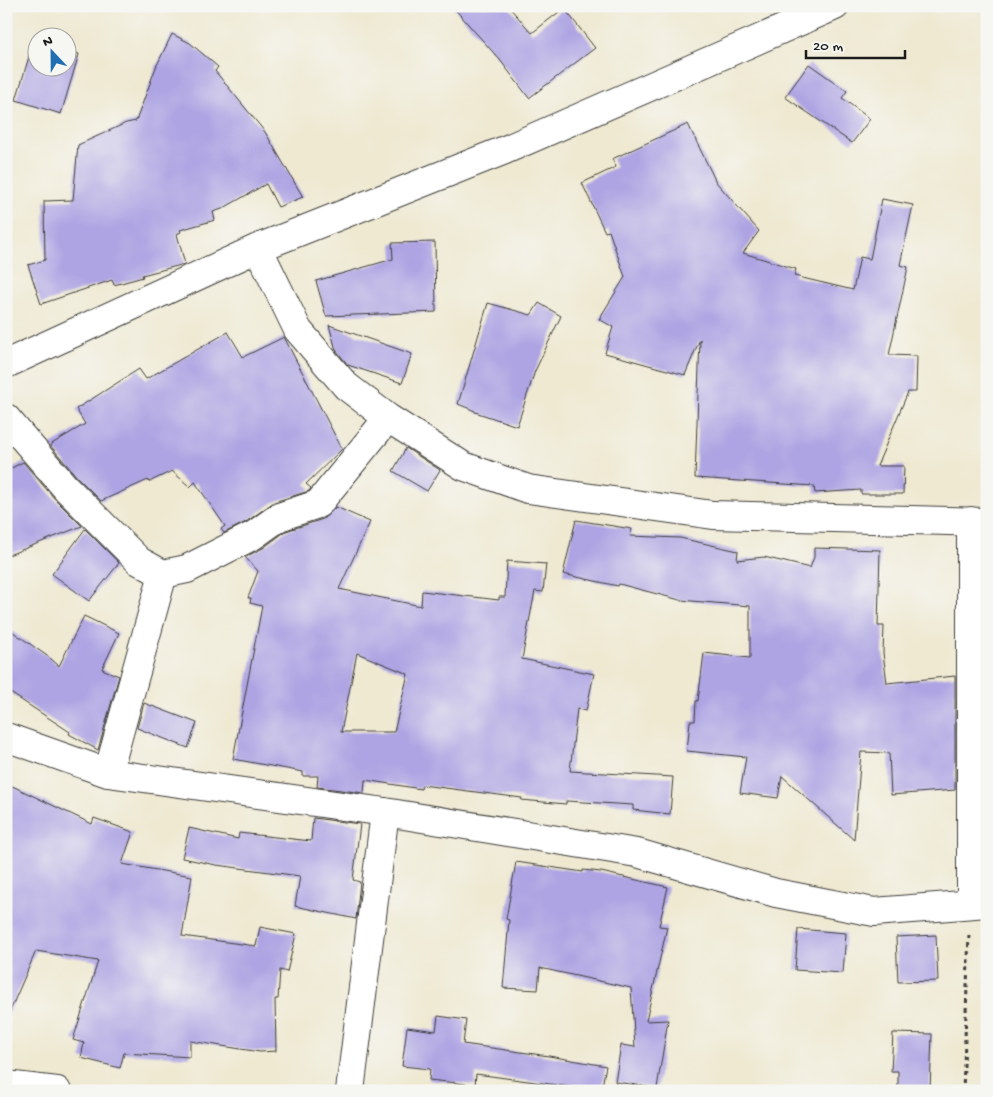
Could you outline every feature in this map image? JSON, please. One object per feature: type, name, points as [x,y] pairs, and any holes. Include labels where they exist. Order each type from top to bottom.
[{"type":"street","points":[[6,364],[258,248],[506,150],[785,18],[835,6]]},
{"type":"street","points":[[6,737],[108,774],[385,812],[637,852],[776,893],[874,912],[979,904],[979,521],[713,515],[528,489],[463,466],[388,418],[346,386],[298,330],[258,248]]},
{"type":"street","points":[[6,418],[66,488],[139,561],[164,574],[187,569],[254,534],[278,517],[318,504],[388,418]]},
{"type":"street","points":[[108,774],[164,574]]},
{"type":"street","points":[[350,1091],[385,812]]},
{"type":"street","points":[[6,1085],[57,1091]]},
{"type":"path","points":[[963,1091],[979,904]]},
{"type":"building","points":[[452,6],[508,6],[532,33],[564,8],[595,48],[529,98],[500,60]]},
{"type":"building","points":[[172,34],[190,43],[218,67],[215,71],[265,132],[303,197],[278,207],[266,184],[222,209],[213,212],[215,220],[180,230],[181,232],[177,234],[185,264],[142,275],[143,277],[114,285],[112,280],[41,304],[28,265],[45,260],[44,201],[73,200],[78,145],[126,123],[136,121],[156,67]]},
{"type":"building","points":[[28,60],[28,78],[72,78],[61,114],[16,100]]},
{"type":"building","points":[[809,64],[847,91],[842,98],[870,119],[852,143],[785,97]]},
{"type":"building","points":[[688,124],[716,182],[759,231],[743,253],[796,269],[794,276],[853,290],[860,257],[870,259],[882,199],[913,205],[900,265],[908,267],[889,355],[917,356],[916,392],[908,392],[877,466],[904,466],[903,494],[861,494],[861,490],[815,493],[814,486],[695,478],[700,339],[685,375],[605,353],[613,327],[599,319],[625,277],[609,231],[605,232],[582,183],[616,167],[612,159]]},
{"type":"building","points":[[435,242],[436,312],[326,316],[316,281],[393,259],[392,243]]},
{"type":"building","points":[[488,303],[531,315],[539,303],[561,316],[535,371],[517,426],[475,412],[458,404]]},
{"type":"building","points":[[329,325],[412,354],[402,383],[348,365],[336,350]]},
{"type":"building","points":[[228,332],[243,357],[284,337],[342,449],[306,484],[311,488],[309,491],[274,502],[246,522],[224,533],[221,529],[225,526],[195,482],[190,487],[172,471],[101,501],[77,477],[50,445],[85,424],[76,409],[139,369],[146,379]]},
{"type":"building","points":[[406,448],[440,470],[427,491],[393,471]]},
{"type":"building","points":[[23,462],[54,498],[82,526],[6,556],[6,471]]},
{"type":"building","points":[[336,507],[370,522],[339,589],[421,606],[422,591],[499,600],[499,597],[505,597],[507,561],[546,564],[543,592],[535,591],[522,659],[594,674],[586,711],[577,709],[570,771],[673,777],[670,814],[633,810],[633,805],[566,801],[566,804],[521,800],[522,798],[422,785],[421,789],[365,780],[364,793],[317,787],[318,776],[303,776],[303,772],[233,759],[262,606],[250,603],[251,598],[248,598],[258,571],[245,557],[263,548],[286,531],[323,519]],"holes":[[[357,653],[408,674],[394,732],[341,732]]]},
{"type":"building","points":[[576,520],[632,529],[630,536],[680,538],[738,551],[737,560],[764,557],[810,568],[814,557],[814,548],[880,550],[878,626],[884,626],[883,653],[887,683],[955,676],[955,790],[891,795],[889,753],[861,752],[854,840],[782,776],[778,798],[740,793],[746,757],[687,751],[690,721],[695,721],[696,701],[698,701],[704,653],[750,658],[750,606],[680,600],[619,584],[618,586],[563,574]]},
{"type":"building","points":[[85,529],[119,563],[89,601],[52,574]]},
{"type":"building","points":[[84,616],[119,633],[102,669],[119,676],[98,750],[69,734],[70,732],[6,690],[6,627],[59,666]]},
{"type":"building","points":[[144,703],[197,723],[188,748],[137,728]]},
{"type":"building","points":[[6,783],[92,824],[94,818],[133,832],[122,864],[192,876],[182,936],[256,946],[260,927],[296,934],[287,972],[280,970],[278,999],[275,999],[276,1051],[260,1052],[190,1041],[190,1057],[124,1053],[120,1068],[81,1058],[84,1043],[73,1040],[98,961],[36,951],[6,1020]]},
{"type":"building","points":[[313,818],[360,824],[353,880],[360,882],[356,919],[295,906],[300,876],[216,865],[182,858],[189,828],[238,839],[239,833],[311,841]]},
{"type":"building","points":[[516,862],[583,872],[583,870],[601,872],[668,887],[659,926],[667,927],[646,1021],[668,1020],[657,1088],[615,1082],[621,1045],[635,1047],[631,988],[540,968],[538,990],[503,988],[509,920],[506,919]]},
{"type":"building","points":[[798,929],[846,933],[843,973],[795,970]]},
{"type":"building","points":[[936,935],[938,981],[898,982],[896,937]]},
{"type":"building","points":[[438,1016],[466,1020],[463,1044],[606,1066],[601,1091],[476,1074],[475,1085],[429,1080],[430,1069],[402,1066],[407,1027],[436,1031]]},
{"type":"building","points":[[893,1033],[932,1034],[930,1091],[898,1091],[898,1071],[891,1071]]}]
